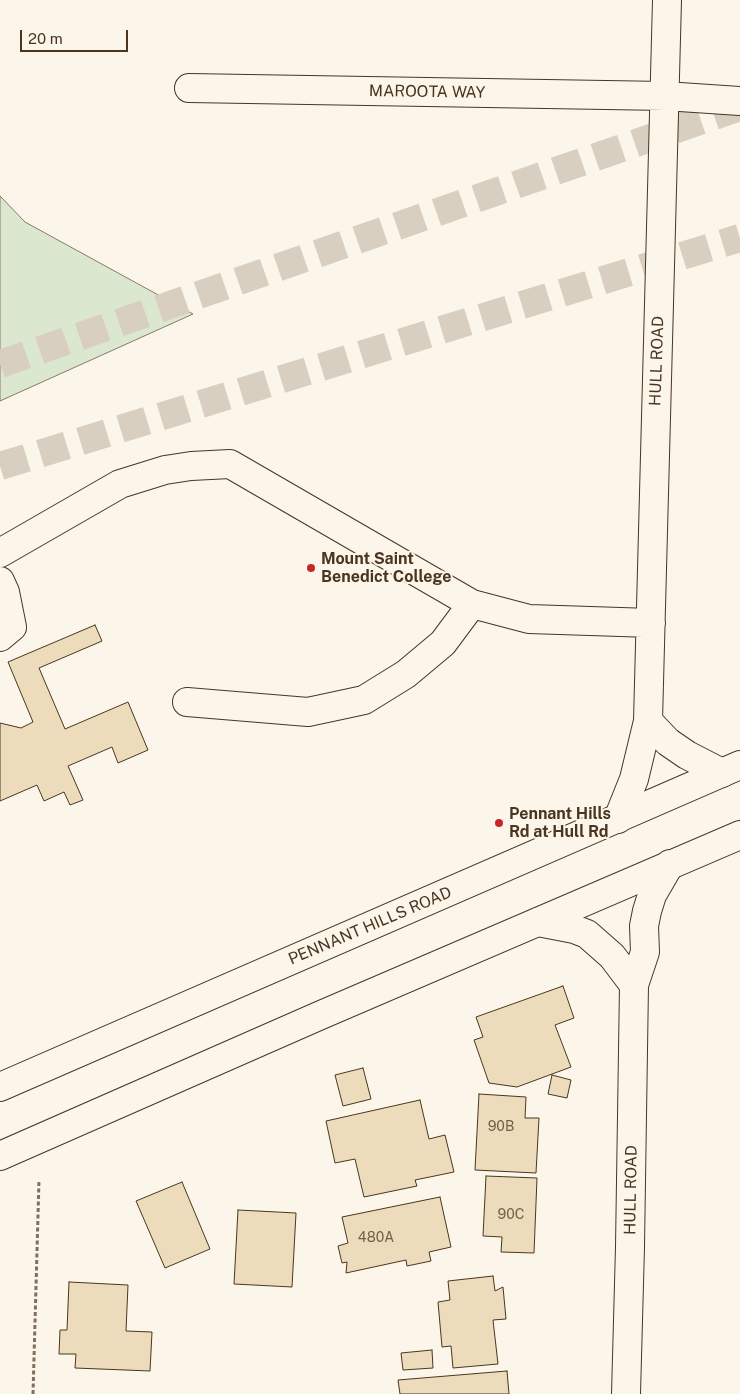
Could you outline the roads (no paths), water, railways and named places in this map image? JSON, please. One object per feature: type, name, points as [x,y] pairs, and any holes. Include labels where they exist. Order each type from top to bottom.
[{"type":"main road","name":"HULL ROAD","points":[[618,819],[634,780],[648,721],[667,0]]},
{"type":"main road","name":"MAROOTA WAY","points":[[189,88],[665,96],[740,101]]},
{"type":"main road","points":[[0,553],[120,484],[164,470],[191,466],[230,464],[472,604],[529,619],[651,623]]},
{"type":"main road","points":[[0,581],[5,592],[12,627],[0,637]]},
{"type":"main road","points":[[187,702],[308,712],[364,700],[406,674],[443,643],[472,604]]},
{"type":"main road","points":[[648,721],[668,742],[687,755],[731,769]]},
{"type":"main road","name":"PENNANT HILLS ROAD","points":[[0,1087],[731,769]]},
{"type":"main road","points":[[0,1156],[260,1041],[740,835]]},
{"type":"main road","name":"HULL ROAD","points":[[626,1394],[634,985],[645,952],[644,926],[649,903],[670,864]]},
{"type":"main road","points":[[538,922],[574,929],[587,934],[612,956],[634,985]]},
{"type":"tunnel","points":[[0,364],[740,107]]},
{"type":"tunnel","points":[[0,466],[740,238]]},
{"type":"place","name":"Mount Saint Benedict College","points":[[311,568]]},
{"type":"place","name":"Pennant Hills Rd at Hull Rd","points":[[499,823]]}]
